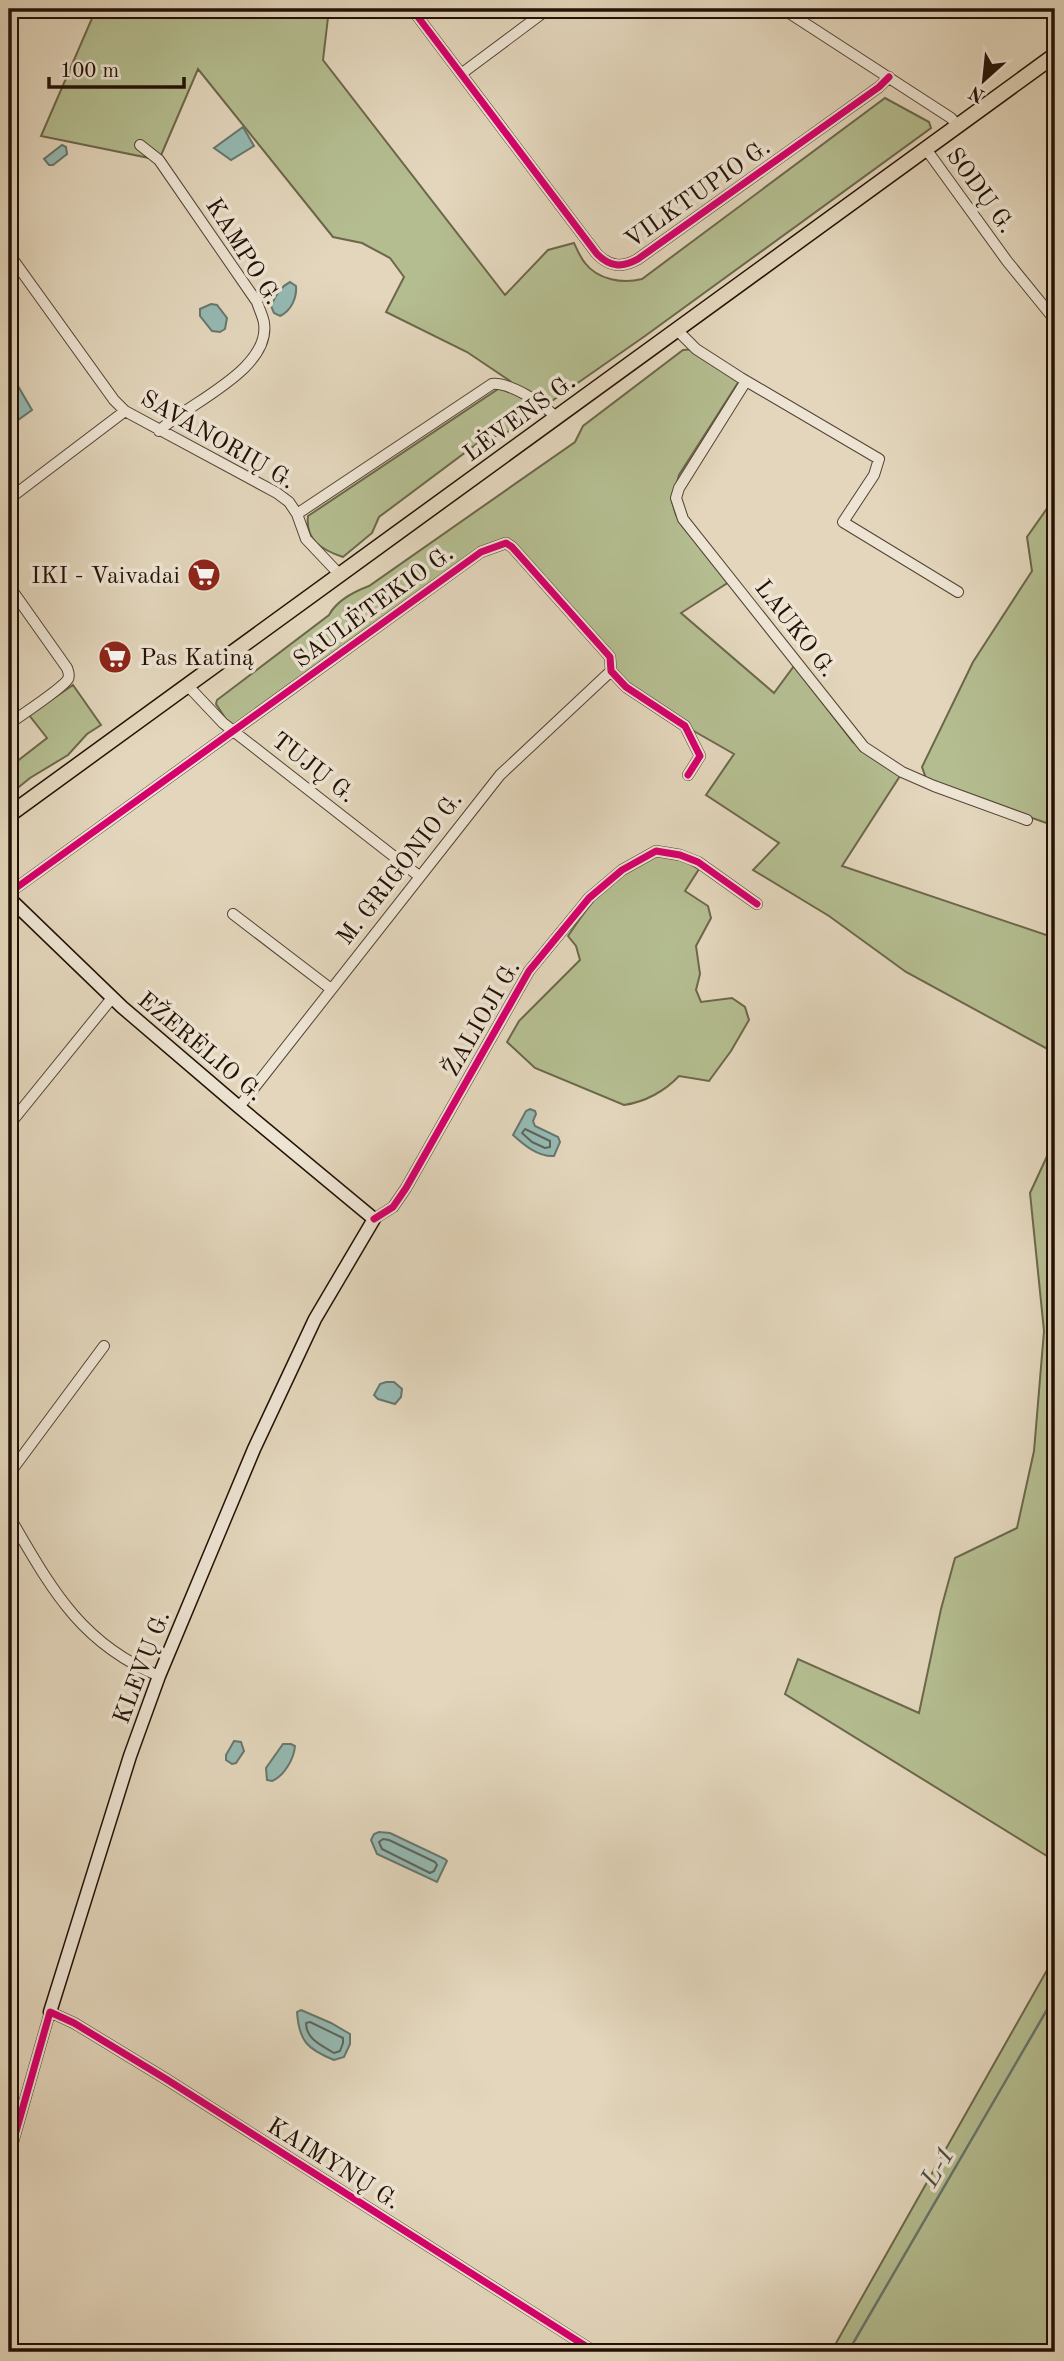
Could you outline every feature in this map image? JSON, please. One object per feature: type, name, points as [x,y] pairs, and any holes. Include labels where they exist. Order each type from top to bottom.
[{"type":"main road","name":"LĖVENS G.","points":[[9,815],[1055,55]]},
{"type":"main road","name":"EŽERĖLIO G.","points":[[9,895],[112,998],[374,1219]]},
{"type":"main road","name":"KLEVŲ G.","points":[[50,2012],[130,1756],[159,1676],[254,1449],[315,1319],[374,1219]]},
{"type":"street","points":[[461,74],[548,9]]},
{"type":"street","points":[[783,9],[958,125]]},
{"type":"street","name":"VILKTUPIO G.","points":[[415,13],[597,254],[611,265],[620,266],[638,259],[879,87],[889,77]]},
{"type":"street","name":"KAMPO G.","points":[[141,145],[159,160],[257,302],[265,324],[261,346],[247,368],[159,431]]},
{"type":"street","name":"SODŲ G.","points":[[926,149],[1007,261],[1053,314]]},
{"type":"street","name":"SAVANORIŲ G.","points":[[9,254],[114,400],[125,411],[277,494],[289,502],[297,514],[492,384],[507,385],[545,407],[556,418]]},
{"type":"street","points":[[677,330],[696,349],[746,381],[879,459],[874,475],[843,522],[958,592]]},
{"type":"street","name":"LAUKO G.","points":[[746,381],[679,488],[676,498],[683,519],[864,747],[902,772],[1027,820]]},
{"type":"street","points":[[9,499],[125,411]]},
{"type":"street","points":[[297,514],[306,540],[340,575]]},
{"type":"street","name":"SAULĖTEKIO G.","points":[[9,895],[481,552],[506,543],[610,657],[611,671],[626,687],[685,726],[700,756],[688,775]]},
{"type":"street","points":[[9,586],[67,668],[69,675],[55,690],[9,723]]},
{"type":"street","name":"M. GRIGONIO G.","points":[[239,1107],[500,775],[611,671]]},
{"type":"street","name":"TUJŲ G.","points":[[188,686],[216,717],[419,876]]},
{"type":"street","name":"ŽALIOJI G.","points":[[374,1219],[393,1207],[406,1188],[535,964],[589,898],[622,870],[656,851],[680,855],[698,862],[757,904]]},
{"type":"street","points":[[233,914],[331,989]]},
{"type":"street","points":[[9,1125],[112,998]]},
{"type":"street","points":[[9,1474],[104,1346]]},
{"type":"street","points":[[9,1516],[53,1590],[79,1623],[122,1657],[159,1676]]},
{"type":"street","name":"KLEVŲ G.","points":[[9,2155],[50,2012]]},
{"type":"street","name":"KAIMYNŲ G.","points":[[50,2012],[74,2023],[166,2080],[595,2352]]},
{"type":"green space","points":[[96,9],[329,9],[323,60],[505,295],[548,250],[574,243],[590,269],[604,277],[619,281],[642,279],[885,98],[929,122],[931,128],[645,336],[506,433],[482,440],[379,517],[372,533],[343,557],[316,543],[309,532],[308,516],[510,381],[467,352],[386,312],[404,277],[390,258],[362,243],[333,237],[198,69],[159,160],[41,136]]},
{"type":"green space","points":[[696,349],[741,378],[679,475],[672,501],[676,515],[729,582],[681,613],[774,693],[794,666],[853,742],[900,776],[842,866],[1055,938],[1055,1053],[906,972],[829,916],[753,870],[779,843],[706,795],[734,754],[685,726],[611,671],[610,657],[513,548],[497,545],[233,730],[216,704],[217,700],[329,615],[341,601],[369,586],[575,442],[583,426],[683,350]]},
{"type":"green space","points":[[1055,497],[1055,826],[927,781],[922,767],[973,662],[1032,571],[1027,537]]},
{"type":"green space","points":[[73,685],[101,725],[87,734],[68,755],[30,778],[9,795],[11,766],[47,738],[29,715]]},
{"type":"green space","points":[[663,855],[679,858],[699,869],[685,891],[708,906],[711,918],[696,946],[700,974],[696,990],[701,1002],[732,998],[745,1007],[749,1020],[709,1081],[679,1076],[654,1095],[624,1105],[535,1068],[507,1042],[519,1021],[580,960],[576,946],[568,936],[596,897],[633,865]]},
{"type":"green space","points":[[1055,1139],[1055,1861],[785,1694],[798,1659],[919,1713],[955,1558],[1017,1528],[1034,1451],[1044,1331],[1030,1193]]},
{"type":"green space","points":[[1055,1956],[1055,2352],[831,2352]]},
{"type":"water","points":[[243,127],[254,146],[231,160],[214,148]]},
{"type":"water","points":[[62,145],[66,147],[67,154],[49,165],[44,159]]},
{"type":"water","points":[[290,282],[296,286],[294,299],[287,311],[280,316],[274,313],[271,306],[278,292]]},
{"type":"water","points":[[211,304],[217,305],[227,318],[225,329],[220,332],[212,331],[200,316],[200,309]]},
{"type":"water","points":[[18,386],[32,410],[18,420],[9,408],[9,393]]},
{"type":"water","points":[[530,1109],[536,1114],[533,1121],[535,1126],[558,1137],[560,1142],[554,1156],[537,1152],[513,1135],[526,1111]]},
{"type":"water","points":[[394,1382],[402,1389],[401,1397],[395,1404],[378,1399],[374,1395],[380,1384]]},
{"type":"water","points":[[234,1741],[241,1742],[244,1751],[236,1763],[232,1764],[226,1760],[226,1755]]},
{"type":"water","points":[[283,1744],[295,1746],[290,1761],[276,1779],[267,1780],[266,1768]]},
{"type":"water","points":[[390,1833],[445,1859],[447,1861],[437,1882],[377,1854],[371,1840],[374,1834]]},
{"type":"water","points":[[301,2010],[350,2034],[350,2044],[344,2057],[334,2060],[306,2043],[298,2022],[297,2012]]},
{"type":"waterway","name":"L-1","points":[[848,2352],[1055,1996]]},
{"type":"cycle path","points":[[415,13],[597,254],[616,265],[638,259],[879,87],[889,77]]},
{"type":"cycle path","points":[[9,893],[481,552],[506,543],[610,657],[611,671],[626,687],[685,726],[700,756],[688,775]]},
{"type":"cycle path","points":[[374,1219],[393,1207],[406,1188],[529,971],[589,898],[622,870],[656,851],[680,855],[698,862],[757,904]]},
{"type":"cycle path","points":[[9,2156],[50,2012],[74,2023],[166,2079],[595,2352]]},
{"type":"place","name":"IKI - Vaivadai","points":[[204,575]]},
{"type":"place","name":"Pas Katiną","points":[[115,657]]}]
